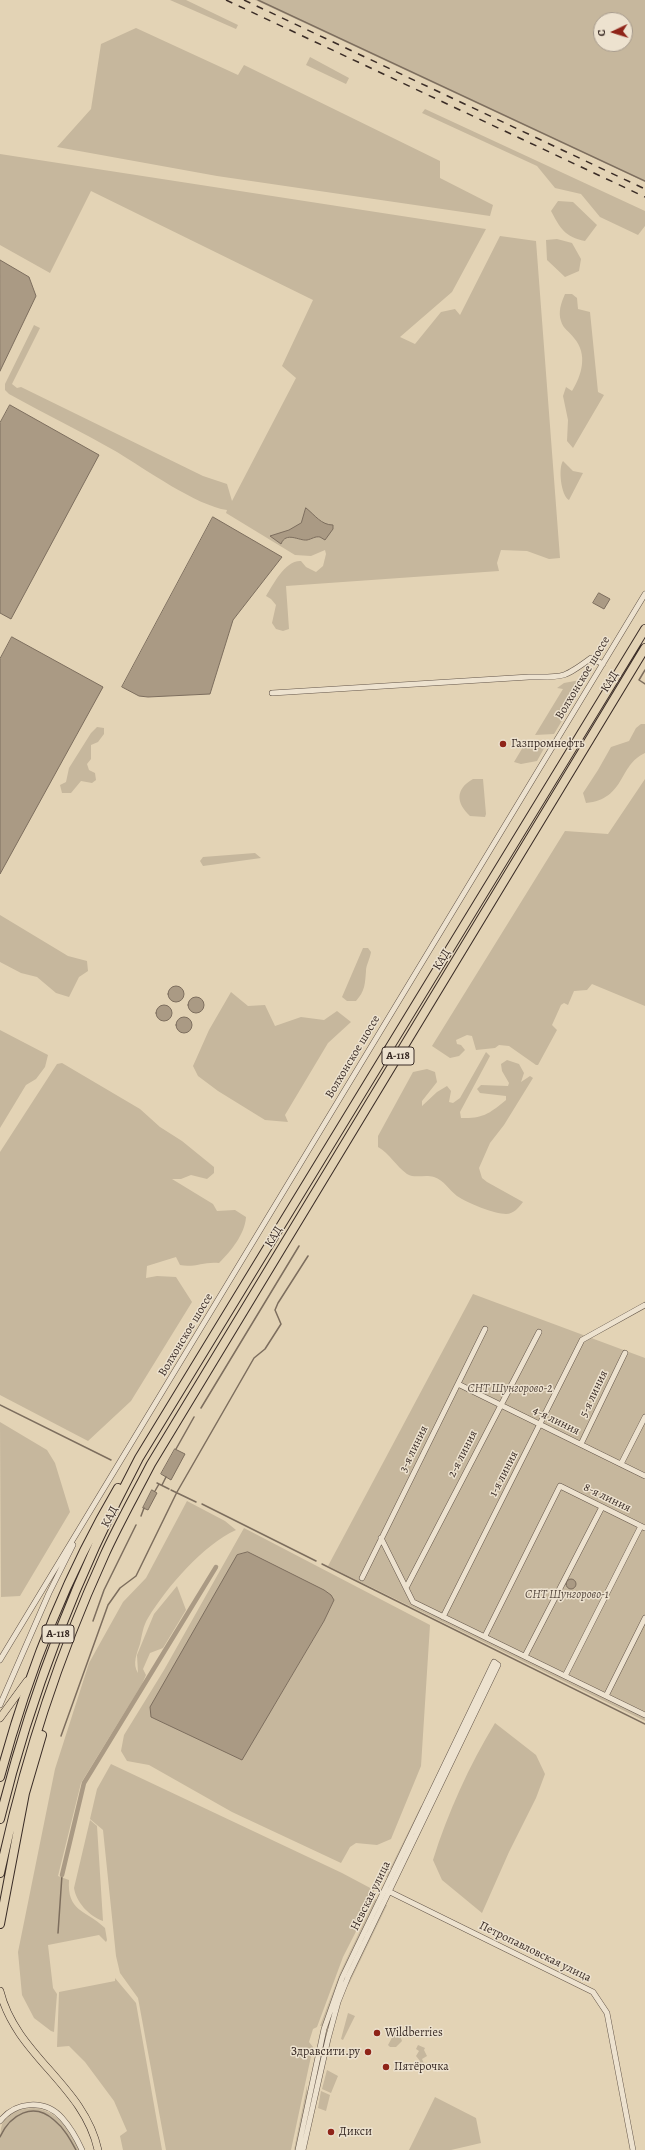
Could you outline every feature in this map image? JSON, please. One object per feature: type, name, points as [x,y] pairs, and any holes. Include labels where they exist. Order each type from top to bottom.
[{"type":"highway","name":"КАД","points":[[0,1819],[21,1740],[68,1609],[87,1562],[139,1458],[645,628]]},
{"type":"highway","name":"КАД","points":[[0,1873],[24,1773],[57,1676],[104,1556],[154,1459],[645,648]]},
{"type":"highway","points":[[0,1777],[32,1672],[58,1607],[87,1544],[118,1487],[139,1458]]},
{"type":"highway","points":[[0,1924],[25,1793],[57,1676]]},
{"type":"main road","points":[[0,1718],[32,1672]]},
{"type":"main road","points":[[0,1991],[4,2008],[21,2037],[57,2079],[85,2116],[92,2129],[98,2150]]},
{"type":"street","name":"Волхонское шоссе","points":[[0,1660],[60,1558],[79,1531],[645,594]]},
{"type":"street","points":[[272,693],[529,677],[560,677],[570,673],[591,658],[603,664]]},
{"type":"street","name":"1-я линия","points":[[444,1617],[582,1340],[645,1305]]},
{"type":"street","name":"3-я линия","points":[[362,1578],[485,1329]]},
{"type":"street","name":"2-я линия","points":[[407,1586],[538,1332]]},
{"type":"street","name":"5-я линия","points":[[581,1444],[625,1353]]},
{"type":"street","name":"4-я линия","points":[[458,1384],[645,1476]]},
{"type":"street","points":[[621,1464],[645,1417]]},
{"type":"street","name":"8-я линия","points":[[485,1636],[560,1486],[643,1527]]},
{"type":"street","points":[[525,1656],[602,1506]]},
{"type":"street","points":[[566,1676],[643,1527]]},
{"type":"street","name":"Волхонское шоссе","points":[[0,1704],[49,1592],[79,1531]]},
{"type":"street","points":[[381,1538],[407,1586],[413,1602],[645,1715]]},
{"type":"street","points":[[606,1696],[645,1618]]},
{"type":"street","name":"Невская улица","points":[[298,2150],[330,2012],[342,1978],[387,1890],[496,1663]]},
{"type":"street","name":"Невская улица","points":[[303,2150],[328,2039],[338,2002],[387,1890]]},
{"type":"street","name":"Петропавловская улица","points":[[387,1890],[594,1992],[607,2012],[633,2150]]},
{"type":"street","points":[[0,2121],[5,2115],[19,2106],[27,2104],[46,2107],[62,2118],[82,2150]]},
{"type":"green space","points":[[170,0],[186,0],[238,25],[236,29]]},
{"type":"green space","points":[[255,0],[645,0],[645,182]]},
{"type":"green space","points":[[136,28],[238,75],[244,65],[440,161],[440,178],[493,205],[490,216],[217,176],[57,147],[91,109],[101,44]]},
{"type":"green space","points":[[310,57],[349,78],[346,84],[306,65]]},
{"type":"green space","points":[[425,109],[645,211],[645,226],[638,235],[600,217],[581,194],[555,188],[537,166],[422,113]]},
{"type":"green space","points":[[0,154],[486,229],[452,292],[400,337],[415,344],[441,312],[455,309],[460,315],[500,236],[536,241],[560,558],[549,559],[527,551],[501,550],[497,563],[499,571],[286,586],[289,629],[283,631],[276,629],[272,623],[276,605],[266,596],[272,586],[280,574],[290,564],[295,562],[301,561],[306,567],[316,572],[323,566],[326,554],[325,550],[311,556],[295,555],[226,513],[227,510],[201,502],[156,477],[117,452],[9,394],[5,390],[5,384],[34,325],[40,328],[12,384],[17,388],[21,387],[203,476],[227,484],[232,501],[296,378],[282,366],[313,300],[91,191],[50,273],[0,245]]},
{"type":"green space","points":[[558,201],[573,202],[597,225],[585,241],[573,237],[560,227],[551,211]]},
{"type":"green space","points":[[557,239],[572,243],[581,259],[579,271],[565,277],[547,260],[546,240]]},
{"type":"green space","points":[[565,294],[572,294],[577,298],[578,309],[590,312],[598,392],[604,395],[573,448],[567,441],[568,420],[563,396],[566,387],[572,391],[576,385],[581,371],[582,358],[578,344],[563,326],[561,321],[560,308]]},
{"type":"green space","points":[[563,461],[573,471],[583,473],[569,500],[564,493],[561,482],[561,465]]},
{"type":"green space","points":[[587,669],[590,673],[587,679],[554,734],[535,735],[563,689],[557,688],[564,683],[580,680],[583,675],[582,672]]},
{"type":"green space","points":[[641,724],[645,724],[645,753],[636,758],[615,789],[608,795],[599,800],[586,803],[583,793],[611,747],[629,741],[636,728]]},
{"type":"green space","points":[[97,727],[104,728],[104,734],[98,742],[91,745],[91,759],[87,764],[89,770],[95,773],[96,780],[92,783],[81,781],[71,793],[62,793],[60,785],[66,782],[69,768],[91,733]]},
{"type":"green space","points":[[526,742],[547,743],[537,761],[521,764],[514,762]]},
{"type":"green space","points":[[473,779],[483,779],[485,817],[470,816],[465,811],[460,801],[460,792],[467,783]]},
{"type":"green space","points":[[645,779],[645,1006],[592,984],[587,990],[574,991],[568,1005],[564,1003],[561,1005],[552,1025],[557,1030],[538,1065],[509,1046],[499,1045],[495,1048],[476,1050],[472,1036],[467,1035],[456,1040],[457,1044],[461,1045],[465,1050],[459,1056],[450,1058],[432,1046],[565,831],[608,834]]},
{"type":"green space","points":[[255,853],[261,858],[203,866],[200,861],[203,857]]},
{"type":"green space","points":[[0,915],[68,956],[87,961],[88,971],[79,977],[69,997],[56,993],[37,977],[21,973],[0,962]]},
{"type":"green space","points":[[363,948],[368,948],[371,952],[366,969],[364,987],[356,1001],[347,1001],[342,997]]},
{"type":"green space","points":[[231,992],[248,1006],[265,1005],[275,1026],[301,1017],[324,1020],[337,1011],[351,1022],[328,1043],[285,1115],[288,1122],[265,1120],[218,1091],[198,1076],[193,1066],[209,1030]]},
{"type":"green space","points":[[0,1030],[48,1055],[45,1067],[36,1079],[26,1085],[0,1128]]},
{"type":"green space","points":[[486,1052],[490,1056],[460,1112],[461,1118],[469,1118],[486,1114],[506,1100],[506,1096],[480,1093],[477,1089],[481,1085],[508,1086],[509,1083],[502,1071],[501,1064],[507,1060],[519,1064],[524,1073],[521,1082],[530,1076],[533,1078],[504,1125],[490,1143],[479,1168],[482,1178],[487,1182],[523,1202],[516,1210],[509,1214],[501,1214],[467,1202],[457,1196],[438,1178],[407,1174],[378,1147],[378,1136],[413,1072],[427,1069],[435,1072],[437,1082],[422,1101],[422,1106],[437,1092],[447,1086],[451,1091],[449,1102],[453,1103],[460,1098]]},
{"type":"green space","points":[[62,1063],[140,1109],[160,1127],[182,1141],[214,1167],[214,1173],[207,1179],[191,1175],[181,1179],[172,1179],[213,1204],[217,1211],[235,1210],[246,1217],[243,1230],[233,1248],[219,1263],[185,1266],[180,1265],[176,1257],[147,1266],[146,1278],[157,1276],[176,1277],[192,1302],[131,1401],[88,1441],[0,1395],[0,1152],[57,1064]]},
{"type":"green space","name":"СНТ Шунгорово-2","points":[[473,1294],[645,1358],[645,1721],[328,1566]]},
{"type":"green space","points":[[0,1422],[47,1450],[55,1463],[70,1512],[20,1596],[1,1597]]},
{"type":"green space","points":[[187,1501],[225,1521],[236,1530],[211,1546],[175,1580],[146,1621],[136,1658],[135,1666],[138,1673],[137,1655],[154,1614],[177,1586],[186,1610],[163,1648],[150,1653],[143,1669],[146,1675],[142,1684],[81,1783],[58,1876],[69,1880],[69,1890],[74,1904],[105,1928],[107,1940],[106,1942],[99,1935],[48,1945],[53,1988],[57,1994],[54,2032],[34,2018],[22,1995],[18,1952],[55,1769],[89,1663],[123,1602],[146,1578]]},
{"type":"green space","points":[[244,1528],[430,1625],[421,1766],[391,1839],[377,1845],[356,1843],[350,1847],[341,1863],[232,1812],[149,1765],[127,1761],[121,1751],[124,1735],[164,1670]],"holes":[[[334,1600],[324,1621],[269,1715]]]},
{"type":"green space","points":[[495,1723],[536,1755],[545,1774],[536,1798],[509,1852],[482,1913],[442,1880],[433,1860],[445,1824],[460,1790],[476,1756]]},
{"type":"green space","points":[[111,1764],[342,1873],[374,1890],[374,1896],[343,1957],[317,2027],[313,2029],[309,2042],[313,2047],[291,2150],[166,2150],[138,1998],[120,1973],[116,1956],[103,1830],[90,1819],[97,1789]]},
{"type":"green space","points":[[421,1806],[388,1877],[386,1877]]},
{"type":"green space","points":[[90,1820],[97,1826],[103,1921],[93,1916],[84,1908],[77,1898],[74,1888]]},
{"type":"green space","points":[[375,1899],[377,1900],[340,1978],[322,2026],[320,2026],[340,1973]]},
{"type":"green space","points":[[385,1904],[387,1905],[348,1986],[349,1982]]},
{"type":"green space","points":[[115,1978],[136,2003],[162,2150],[123,2150],[120,2136],[127,2131],[114,2101],[85,2062],[69,2046],[57,2047],[59,1992],[115,1981]]},
{"type":"green space","points":[[348,2013],[355,2016],[343,2040],[341,2039]]},
{"type":"green space","points":[[394,2034],[400,2036],[402,2041],[396,2047],[390,2047],[388,2045]]},
{"type":"green space","points":[[418,2045],[425,2048],[424,2050],[427,2056],[422,2059],[425,2066],[423,2069],[416,2065],[420,2061],[416,2056],[419,2051],[416,2049]]},
{"type":"green space","points":[[327,2070],[338,2076],[331,2093],[322,2089]]},
{"type":"green space","points":[[307,2086],[307,2098],[296,2150],[294,2150]]},
{"type":"green space","points":[[321,2091],[330,2095],[326,2111],[318,2108]]},
{"type":"green space","points":[[435,2097],[476,2118],[481,2143],[451,2150],[409,2150]]},
{"type":"green space","points":[[34,2108],[43,2110],[57,2117],[72,2135],[81,2150],[0,2150],[2,2124],[5,2119],[15,2111]]},
{"type":"shaded area","points":[[0,260],[29,277],[36,296],[0,371]]},
{"type":"shaded area","points":[[10,405],[99,455],[11,619],[0,613],[0,423]]},
{"type":"shaded area","points":[[306,508],[318,519],[329,525],[333,525],[333,529],[325,540],[320,537],[304,540],[289,537],[283,540],[281,544],[270,536],[289,530],[301,523]]},
{"type":"shaded area","points":[[213,517],[282,557],[233,620],[210,694],[148,697],[139,696],[122,687]]},
{"type":"shaded area","points":[[599,593],[610,599],[604,609],[593,603]]},
{"type":"shaded area","points":[[12,637],[103,687],[0,874],[0,659]]},
{"type":"shaded area","points":[[176,986],[182,988],[184,994],[182,1000],[176,1002],[170,1000],[168,994],[170,988]]},
{"type":"shaded area","points":[[196,997],[202,999],[204,1005],[202,1011],[196,1013],[190,1011],[188,1005],[190,999]]},
{"type":"shaded area","points":[[164,1005],[171,1010],[172,1013],[167,1020],[164,1021],[157,1016],[156,1013],[161,1006]]},
{"type":"shaded area","points":[[184,1017],[190,1019],[192,1025],[190,1031],[184,1033],[178,1031],[176,1025],[178,1019]]},
{"type":"shaded area","points":[[175,1449],[185,1454],[171,1480],[161,1474]]},
{"type":"shaded area","points":[[152,1490],[157,1493],[148,1510],[143,1508]]},
{"type":"shaded area","points":[[248,1552],[324,1590],[331,1595],[334,1600],[324,1621],[242,1760],[151,1717],[150,1707],[237,1555]]},
{"type":"shaded area","points":[[571,1579],[576,1584],[571,1589],[566,1584]]},
{"type":"waterway","points":[[258,0],[645,181]]},
{"type":"waterway","points":[[645,670],[639,680],[645,684]]},
{"type":"waterway","points":[[201,1408],[299,1246]]},
{"type":"waterway","points":[[61,1736],[108,1605],[120,1588],[136,1576],[177,1492],[254,1358],[265,1349],[281,1324],[275,1310],[308,1256]]},
{"type":"waterway","points":[[0,1405],[111,1460]]},
{"type":"waterway","points":[[176,1449],[194,1417]]},
{"type":"waterway","points":[[162,1485],[166,1477]]},
{"type":"waterway","points":[[157,1483],[169,1489]]},
{"type":"waterway","points":[[155,1491],[159,1484]]},
{"type":"waterway","points":[[171,1490],[196,1502]]},
{"type":"waterway","points":[[202,1504],[316,1561]]},
{"type":"waterway","points":[[141,1516],[144,1508]]},
{"type":"waterway","points":[[93,1621],[104,1590],[136,1525]]},
{"type":"waterway","points":[[322,1564],[645,1724]]},
{"type":"waterway","points":[[62,1875],[84,1783],[216,1567]]},
{"type":"waterway","points":[[58,1933],[62,1875]]},
{"type":"waterway","points":[[0,2137],[4,2129],[16,2117],[30,2111],[38,2112],[46,2114],[58,2123],[76,2150]]},
{"type":"railway","points":[[226,0],[645,197]]},
{"type":"railway","points":[[244,0],[645,189]]},
{"type":"place","name":"Газпромнефть","points":[[503,744]]},
{"type":"place","name":"Wildberries","points":[[377,2033]]},
{"type":"place","name":"Здравсити.ру","points":[[368,2052]]},
{"type":"place","name":"Пятёрочка","points":[[386,2067]]},
{"type":"place","name":"Дикси","points":[[331,2132]]},
{"type":"park label","name":"СНТ Шунгорово-1","points":[[567,1595]]}]
